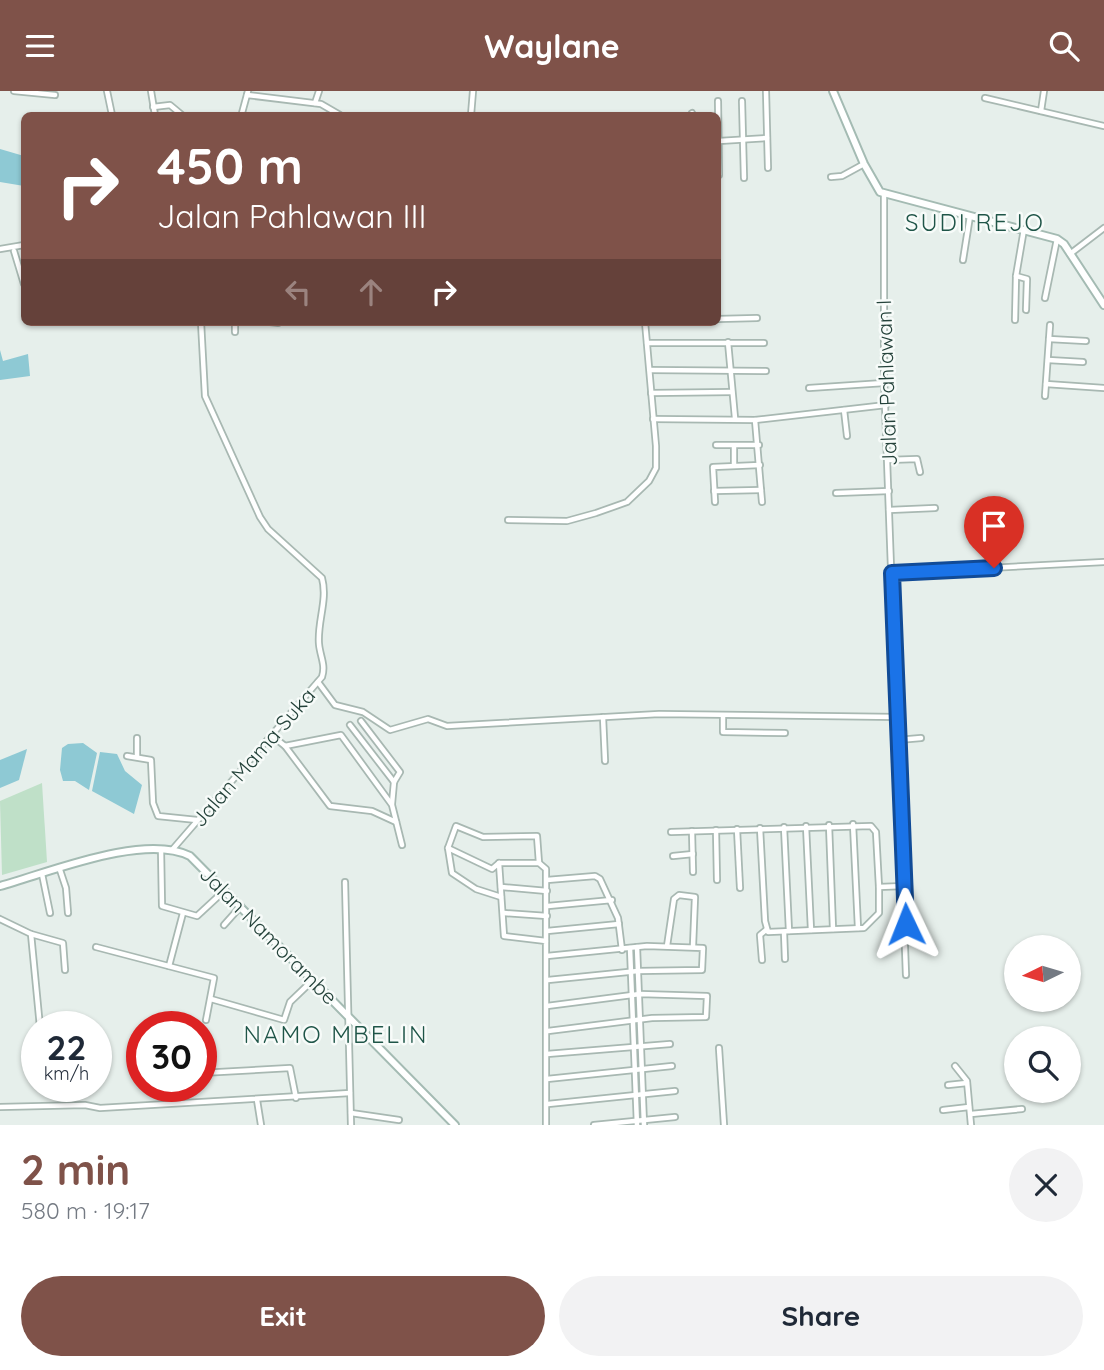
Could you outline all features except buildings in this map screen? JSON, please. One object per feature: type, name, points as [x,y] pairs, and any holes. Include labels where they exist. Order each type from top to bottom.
[{"type":"main road","points":[[833,91],[877,189],[1057,239],[1104,305]]},
{"type":"main road","name":"Jalan Namorambe","points":[[0,886],[120,854],[161,848],[190,856],[455,1125]]},
{"type":"street","points":[[14,91],[55,95]]},
{"type":"street","points":[[107,91],[111,112]]},
{"type":"street","points":[[151,91],[154,112]]},
{"type":"street","points":[[315,103],[319,91]]},
{"type":"street","points":[[471,112],[473,91]]},
{"type":"street","points":[[766,91],[768,168]]},
{"type":"street","points":[[1041,111],[1044,91]]},
{"type":"street","points":[[242,112],[247,93],[315,103],[328,106],[336,112]]},
{"type":"street","points":[[985,98],[1104,126]]},
{"type":"street","points":[[718,101],[718,112]]},
{"type":"street","points":[[742,101],[744,178]]},
{"type":"street","points":[[153,107],[170,105],[178,112]]},
{"type":"street","points":[[721,141],[767,138]]},
{"type":"street","points":[[831,177],[842,176],[864,164]]},
{"type":"street","name":"Jalan Pahlawan I","points":[[884,193],[884,383],[906,975]]},
{"type":"street","points":[[962,260],[970,216]]},
{"type":"street","points":[[1070,254],[1104,227]]},
{"type":"street","points":[[1015,320],[1016,276],[1024,229]]},
{"type":"street","points":[[1045,298],[1057,239]]},
{"type":"street","points":[[0,249],[21,246]]},
{"type":"street","points":[[14,251],[21,274]]},
{"type":"street","points":[[1016,276],[1025,278],[1027,282],[1026,310]]},
{"type":"street","points":[[721,319],[757,318]]},
{"type":"street","points":[[1045,396],[1050,325]]},
{"type":"street","name":"Jalan Mama Suka","points":[[172,850],[318,682],[325,670],[318,643],[325,587],[322,577],[268,529],[260,517],[205,396],[201,326]]},
{"type":"street","points":[[235,326],[235,332]]},
{"type":"street","points":[[508,520],[567,521],[627,502],[649,481],[656,468],[645,326]]},
{"type":"street","points":[[1049,339],[1086,341]]},
{"type":"street","points":[[728,342],[735,418]]},
{"type":"street","points":[[646,343],[764,343]]},
{"type":"street","points":[[1048,360],[1083,362]]},
{"type":"street","points":[[650,370],[766,371]]},
{"type":"street","points":[[808,388],[884,383]]},
{"type":"street","points":[[1046,384],[1104,388]]},
{"type":"street","points":[[651,393],[732,392]]},
{"type":"street","points":[[653,419],[755,420],[886,405]]},
{"type":"street","points":[[844,409],[848,436]]},
{"type":"street","points":[[755,420],[762,502]]},
{"type":"street","points":[[716,445],[759,445]]},
{"type":"street","points":[[734,446],[734,465]]},
{"type":"street","points":[[888,460],[916,459],[920,473]]},
{"type":"street","points":[[715,502],[713,467],[760,465]]},
{"type":"street","points":[[714,491],[761,490]]},
{"type":"street","points":[[836,493],[889,491]]},
{"type":"street","points":[[889,510],[935,508]]},
{"type":"street","points":[[892,573],[1104,562]]},
{"type":"street","points":[[318,682],[335,705],[363,712],[390,730],[428,719],[447,726],[603,717],[897,717]]},
{"type":"street","points":[[723,716],[723,732],[785,733]]},
{"type":"street","points":[[603,717],[605,761]]},
{"type":"street","points":[[361,720],[400,772],[394,782],[392,805],[402,845]]},
{"type":"street","points":[[350,726],[394,782]]},
{"type":"street","points":[[285,746],[341,735],[392,805]]},
{"type":"street","points":[[271,736],[285,746],[330,806],[372,811],[396,822]]},
{"type":"street","points":[[137,738],[137,757]]},
{"type":"street","points":[[898,740],[921,738]]},
{"type":"street","points":[[127,756],[151,760],[153,803],[158,817],[197,820]]},
{"type":"street","points":[[853,824],[858,929]]},
{"type":"street","points":[[671,832],[853,824],[875,828],[879,913],[873,922],[858,929],[766,930],[760,935],[762,960]]},
{"type":"street","points":[[501,897],[456,878],[449,867],[447,848],[458,825],[485,838],[532,835],[538,838],[539,863]]},
{"type":"street","points":[[830,825],[833,930]]},
{"type":"street","points":[[806,826],[811,930]]},
{"type":"street","points":[[784,827],[785,959]]},
{"type":"street","points":[[760,828],[766,930]]},
{"type":"street","points":[[737,829],[740,888]]},
{"type":"street","points":[[692,831],[694,872]]},
{"type":"street","points":[[716,831],[717,880]]},
{"type":"street","points":[[161,848],[161,905],[183,913],[199,915],[225,890]]},
{"type":"street","points":[[447,848],[492,869],[499,863],[539,863],[546,869],[547,1125]]},
{"type":"street","points":[[673,856],[693,854]]},
{"type":"street","points":[[499,863],[504,936],[547,941]]},
{"type":"street","points":[[60,870],[66,888],[68,913]]},
{"type":"street","points":[[42,874],[50,913]]},
{"type":"street","points":[[547,880],[595,876],[603,883],[612,899],[620,924],[622,950]]},
{"type":"street","points":[[345,882],[346,1013],[351,1125]]},
{"type":"street","points":[[879,887],[904,886]]},
{"type":"street","points":[[501,887],[547,891]]},
{"type":"street","points":[[667,946],[674,899],[689,895],[695,897],[696,905],[693,946]]},
{"type":"street","points":[[548,907],[612,899]]},
{"type":"street","points":[[225,925],[241,906]]},
{"type":"street","points":[[169,967],[183,913]]},
{"type":"street","points":[[504,913],[547,916]]},
{"type":"street","points":[[0,919],[63,943],[65,970]]},
{"type":"street","points":[[547,931],[620,924]]},
{"type":"street","points":[[31,933],[38,1011]]},
{"type":"street","points":[[96,947],[214,978],[208,1011]]},
{"type":"street","points":[[547,955],[637,947],[703,948],[702,970],[638,971],[548,980]]},
{"type":"street","points":[[637,947],[641,1044],[637,1123]]},
{"type":"street","points":[[630,948],[635,1071],[644,1125]]},
{"type":"street","points":[[211,999],[284,1020],[290,1002],[313,980]]},
{"type":"street","points":[[547,1006],[632,995],[705,995],[708,1013],[703,1017],[640,1019],[548,1031]]},
{"type":"street","points":[[547,1054],[641,1044],[670,1044]]},
{"type":"street","points":[[719,1048],[724,1125]]},
{"type":"street","points":[[547,1079],[673,1066]]},
{"type":"street","points":[[956,1066],[967,1083],[971,1125]]},
{"type":"street","points":[[217,1072],[290,1068],[296,1098]]},
{"type":"street","points":[[947,1085],[967,1083]]},
{"type":"street","points":[[548,1104],[675,1090]]},
{"type":"street","points":[[0,1107],[85,1105],[100,1108],[350,1093]]},
{"type":"street","points":[[257,1100],[261,1125]]},
{"type":"street","points":[[943,1110],[970,1107]]},
{"type":"street","points":[[970,1115],[1022,1109]]},
{"type":"street","points":[[351,1113],[400,1120]]},
{"type":"street","points":[[594,1125],[637,1123],[644,1118],[675,1117]]},
{"type":"green space","points":[[42,783],[47,862],[2,875],[0,801]]},
{"type":"water","points":[[0,149],[21,155],[21,186],[0,182]]},
{"type":"water","points":[[0,350],[3,361],[28,354],[30,376],[0,380]]},
{"type":"water","points":[[83,743],[97,753],[89,790],[75,781],[63,781],[60,770],[62,748],[68,744]]},
{"type":"water","points":[[27,749],[19,780],[0,788],[0,760]]},
{"type":"water","points":[[100,752],[117,754],[125,771],[142,785],[134,814],[92,791]]},
{"type":"district","name":"SUDI REJO","points":[[975,222]]},
{"type":"district","name":"NAMO MBELIN","points":[[336,1034]]},
{"type":"route","points":[[906,924],[892,573],[994,568]]}]
